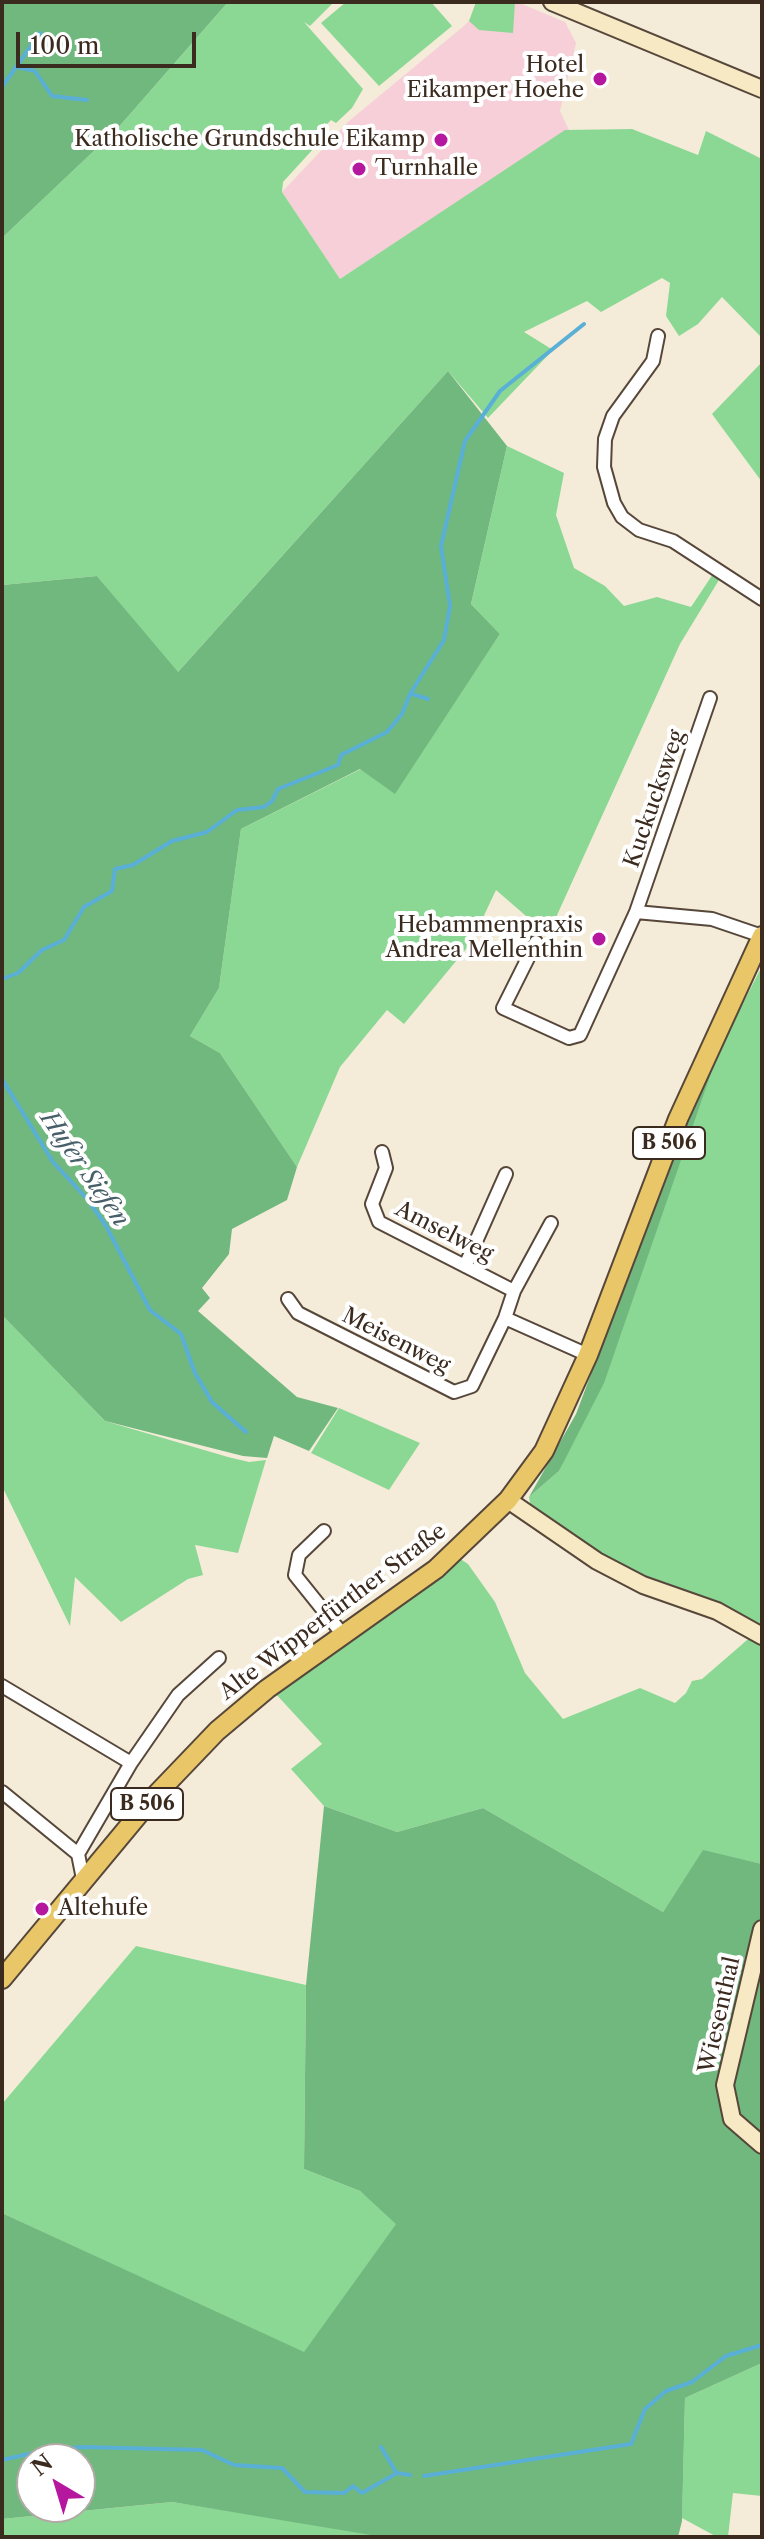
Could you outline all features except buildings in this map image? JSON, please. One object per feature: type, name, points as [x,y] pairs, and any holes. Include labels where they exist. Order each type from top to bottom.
[{"type":"main road","name":"Alte Wipperfürther Straße","points":[[2,1979],[149,1802],[217,1731],[267,1689],[436,1569],[508,1500],[544,1451],[588,1355],[678,1119],[762,936]]},
{"type":"street","points":[[552,2],[762,89]]},
{"type":"street","points":[[658,336],[653,361],[613,416],[605,439],[604,467],[614,503],[622,517],[639,530],[673,541],[762,599]]},
{"type":"street","name":"Kuckucksweg","points":[[536,942],[503,1008],[569,1038],[580,1035],[636,912],[710,698]]},
{"type":"street","points":[[636,912],[712,919],[762,936]]},
{"type":"street","name":"Amselweg","points":[[382,1152],[386,1168],[372,1204],[379,1222],[514,1291]]},
{"type":"street","points":[[465,1266],[506,1174]]},
{"type":"street","points":[[551,1223],[514,1291],[505,1318],[588,1355]]},
{"type":"street","name":"Meisenweg","points":[[288,1299],[298,1313],[454,1392],[472,1386],[505,1318]]},
{"type":"street","points":[[508,1500],[608,1567],[643,1585],[717,1611],[762,1636]]},
{"type":"street","points":[[324,1531],[299,1555],[295,1575],[344,1636]]},
{"type":"street","points":[[78,1854],[131,1763],[178,1695],[219,1658]]},
{"type":"street","points":[[2,1686],[131,1763]]},
{"type":"street","points":[[2,1792],[78,1854],[84,1884]]},
{"type":"street","name":"Wiesenthal","points":[[762,1929],[725,2085],[732,2119],[762,2145]]},
{"type":"shaded area","name":"Katholische Grundschule Eikamp","points":[[487,2],[517,2],[565,22],[576,43],[560,111],[569,130],[340,279],[282,192],[349,121],[465,25]]},
{"type":"green space","points":[[2,2],[228,2],[117,129],[2,238]]},
{"type":"green space","points":[[228,2],[334,2],[310,26],[304,22],[363,89],[352,108],[336,123],[331,120],[311,141],[315,147],[283,182],[282,192],[340,279],[565,130],[632,129],[698,155],[706,131],[762,159],[762,338],[722,297],[698,324],[679,336],[666,316],[670,283],[662,278],[601,312],[587,301],[524,332],[553,350],[488,418],[448,371],[177,673],[97,576],[2,585],[2,238],[117,129]]},
{"type":"green space","points":[[346,2],[431,2],[452,26],[379,86],[321,23]]},
{"type":"green space","points":[[476,2],[515,2],[513,33],[479,30],[469,21]]},
{"type":"green space","points":[[762,362],[762,482],[712,414]]},
{"type":"green space","points":[[448,371],[507,446],[471,604],[500,634],[395,794],[360,769],[241,829],[219,988],[190,1036],[220,1053],[297,1167],[287,1200],[232,1229],[229,1254],[202,1288],[210,1298],[198,1311],[297,1397],[338,1408],[309,1451],[274,1436],[267,1458],[243,1456],[105,1421],[2,1315],[2,585],[97,576],[178,672]]},
{"type":"green space","points":[[507,446],[564,473],[556,515],[574,568],[605,586],[624,606],[657,597],[691,607],[715,571],[722,575],[680,644],[548,935],[496,890],[471,943],[404,1024],[387,1010],[340,1067],[297,1167],[220,1053],[190,1036],[219,988],[241,829],[361,769],[395,793],[500,634],[471,604]]},
{"type":"green space","points":[[762,966],[762,1628],[719,1606],[646,1581],[599,1558],[531,1509],[529,1497],[559,1471],[719,1050]]},
{"type":"green space","points":[[719,1050],[604,1383],[559,1471],[529,1497],[576,1414],[691,1109]]},
{"type":"green space","points":[[2,1315],[105,1421],[228,1457],[249,1462],[266,1460],[238,1553],[195,1545],[203,1575],[188,1579],[121,1622],[75,1577],[70,1626],[2,1486]]},
{"type":"green space","points":[[339,1408],[420,1443],[389,1490],[311,1453]]},
{"type":"green space","points":[[459,1558],[468,1564],[495,1602],[525,1673],[563,1719],[640,1688],[675,1703],[686,1693],[692,1681],[702,1679],[754,1634],[762,1642],[762,1864],[703,1851],[663,1912],[483,1808],[397,1832],[324,1806],[291,1769],[322,1744],[274,1692]]},
{"type":"green space","points":[[324,1806],[397,1832],[483,1808],[663,1912],[703,1850],[762,1864],[762,2363],[685,2398],[682,2521],[678,2537],[383,2537],[172,2502],[96,2510],[96,2443],[16,2443],[16,2518],[2,2519],[2,2213],[304,2352],[396,2224],[360,2191],[304,2169],[306,1985]]},
{"type":"green space","points":[[136,1946],[306,1985],[304,2169],[360,2191],[397,2223],[304,2353],[2,2213],[2,2104]]},
{"type":"green space","points":[[762,2363],[762,2496],[733,2493],[728,2537],[717,2537],[682,2518],[685,2398]]},
{"type":"green space","points":[[172,2502],[383,2537],[2,2537],[2,2519],[16,2518],[16,2523],[96,2523],[96,2510]]},
{"type":"waterway","points":[[2,87],[40,33]]},
{"type":"waterway","points":[[17,67],[35,71],[52,96],[87,100]]},
{"type":"waterway","points":[[2,979],[18,973],[42,950],[64,940],[84,907],[112,891],[115,869],[133,865],[172,841],[207,832],[237,810],[264,807],[272,801],[278,789],[338,765],[341,755],[387,732],[402,714],[410,694],[444,640],[450,606],[441,546],[465,441],[500,391],[584,324]]},
{"type":"waterway","points":[[412,694],[428,699]]},
{"type":"waterway","name":"Hufer Siefen","points":[[2,1079],[53,1162],[88,1200],[106,1226],[150,1310],[181,1334],[195,1373],[212,1402],[246,1432]]},
{"type":"waterway","points":[[424,2476],[631,2444],[645,2409],[666,2391],[692,2382],[726,2356],[762,2345]]},
{"type":"waterway","points":[[2,2460],[51,2449],[85,2447],[202,2450],[234,2465],[282,2468],[305,2492],[344,2493],[353,2486],[362,2493],[397,2473],[410,2475]]},
{"type":"waterway","points":[[381,2447],[396,2472]]},
{"type":"place","name":"Hotel Eikamper Hoehe","points":[[600,79]]},
{"type":"place","name":"Katholische Grundschule Eikamp","points":[[441,140]]},
{"type":"place","name":"Turnhalle","points":[[359,169]]},
{"type":"place","name":"Hebammenpraxis Andrea Mellenthin","points":[[599,939]]},
{"type":"place","name":"Altehufe","points":[[42,1909]]}]
